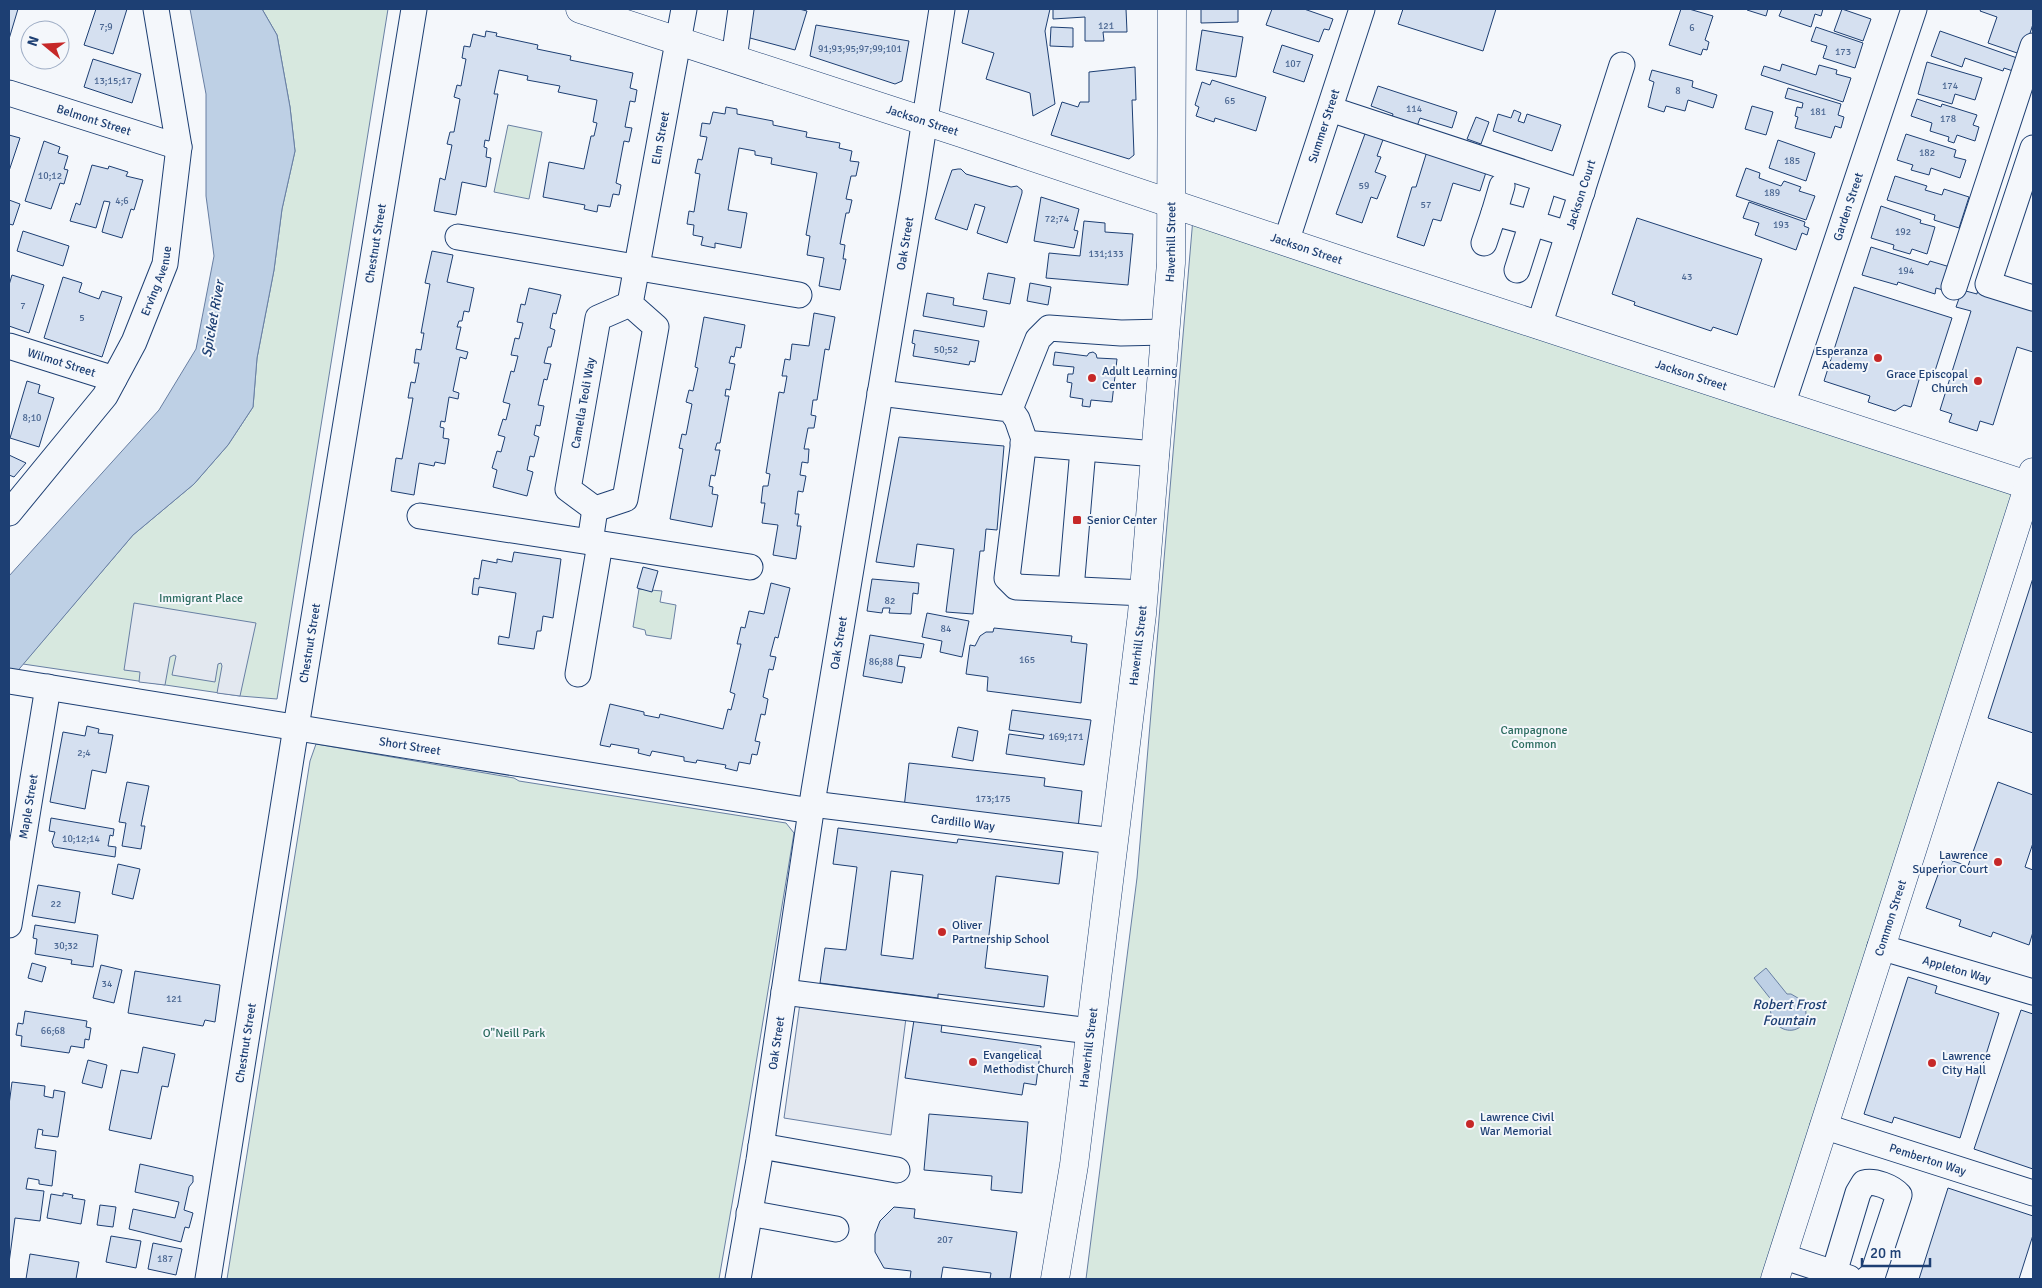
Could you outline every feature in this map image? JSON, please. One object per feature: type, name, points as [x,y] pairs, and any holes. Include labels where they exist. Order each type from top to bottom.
[{"type":"main road","name":"Jackson Street","points":[[580,9],[925,121],[1539,326],[1782,405],[2032,482]]},
{"type":"main road","name":"Haverhill Street","points":[[1055,1279],[1074,1165],[1144,592],[1172,263],[1172,9]]},
{"type":"main road","name":"Common Street","points":[[1778,1268],[2032,482]]},
{"type":"street","name":"Erving Avenue","points":[[9,513],[105,396],[134,342],[165,264],[179,147],[156,9]]},
{"type":"street","name":"Chestnut Street","points":[[208,1279],[296,727],[414,9]]},
{"type":"street","name":"Elm Street","points":[[636,266],[684,9]]},
{"type":"street","points":[[734,59],[741,9]]},
{"type":"street","name":"Oak Street","points":[[738,1279],[762,1146],[812,807],[942,9]]},
{"type":"street","name":"Summer Street","points":[[1286,242],[1362,9]]},
{"type":"street","name":"Garden Street","points":[[1782,405],[1914,9]]},
{"type":"street","points":[[1954,287],[2033,46]]},
{"type":"street","name":"Jackson Court","points":[[1539,326],[1622,64]]},
{"type":"street","name":"Belmont Street","points":[[9,93],[179,147]]},
{"type":"street","points":[[1330,109],[1582,192]]},
{"type":"street","points":[[2033,148],[1988,284],[2033,298]]},
{"type":"street","points":[[1484,244],[1502,186]]},
{"type":"street","points":[[1518,270],[1541,194]]},
{"type":"street","points":[[1494,213],[1568,234]]},
{"type":"street","points":[[458,236],[799,295]]},
{"type":"street","points":[[578,674],[595,543],[594,509],[625,499],[656,327],[630,304],[636,266]]},
{"type":"street","name":"Camella Teoli Way","points":[[594,509],[568,489],[598,318],[630,304]]},
{"type":"street","points":[[1010,409],[1038,339],[1049,328],[1121,333],[1166,332]]},
{"type":"street","name":"Wilmot Street","points":[[9,346],[114,380]]},
{"type":"street","points":[[880,394],[1010,409],[1017,419],[1024,439],[1007,578],[1016,587],[1144,592]]},
{"type":"street","points":[[1023,443],[1156,454]]},
{"type":"street","points":[[1072,589],[1083,449]]},
{"type":"street","points":[[420,516],[750,567]]},
{"type":"street","name":"Short Street","points":[[13,682],[812,807]]},
{"type":"street","name":"Maple Street","points":[[9,925],[48,687]]},
{"type":"street","name":"Cardillo Way","points":[[812,807],[1114,841]]},
{"type":"street","name":"Appleton Way","points":[[1880,948],[2033,992]]},
{"type":"street","points":[[784,992],[1090,1031]]},
{"type":"street","name":"Pemberton Way","points":[[1823,1126],[2033,1193]]},
{"type":"street","points":[[762,1146],[897,1170]]},
{"type":"street","points":[[1778,1268],[1844,1276],[1858,1193],[1864,1183],[1869,1181],[1894,1190],[1899,1195],[1873,1274],[1867,1279]]},
{"type":"street","points":[[749,1213],[836,1229]]},
{"type":"green space","name":"Immigrant Place","points":[[262,9],[388,9],[277,699],[240,696],[23,664],[133,535],[194,484],[228,445],[253,407],[257,358],[274,270],[282,209],[295,151],[290,107],[277,35]]},
{"type":"green space","points":[[508,125],[542,132],[529,199],[494,192]]},
{"type":"green space","name":"Campagnone Common","points":[[1193,218],[2013,494],[1763,1279],[1086,1279],[1137,878]]},
{"type":"green space","points":[[639,589],[662,591],[660,602],[676,605],[671,639],[646,635],[645,630],[633,627]]},
{"type":"green space","name":"O\"Neill Park","points":[[316,744],[514,778],[519,781],[786,823],[794,833],[719,1279],[227,1279],[310,761]]},
{"type":"shaded area","points":[[134,603],[256,623],[240,696],[217,693],[221,663],[218,664],[215,682],[172,675],[176,656],[174,655],[170,657],[165,685],[139,682],[140,672],[124,670]]},
{"type":"shaded area","points":[[800,1003],[906,1018],[891,1135],[784,1118]]},
{"type":"water","name":"Spicket River","points":[[190,9],[262,9],[277,35],[290,107],[295,151],[282,209],[274,270],[257,358],[253,407],[228,445],[194,484],[133,535],[9,681],[9,576],[159,410],[196,349],[214,256],[206,196],[206,94]]},
{"type":"water","name":"Robert Frost Fountain","points":[[1766,968],[1787,994],[1791,994],[1803,1001],[1806,1012],[1805,1021],[1800,1027],[1786,1030],[1773,1019],[1770,1008],[1773,1002],[1754,978]]},
{"type":"building","points":[[9,9],[18,9],[9,39]]},
{"type":"building","points":[[96,9],[127,9],[113,54],[84,45]]},
{"type":"building","points":[[754,9],[799,9],[807,11],[795,50],[750,38],[747,35]]},
{"type":"building","points":[[969,9],[1050,9],[1045,31],[1055,104],[1033,116],[1030,93],[986,79],[994,53],[962,43]]},
{"type":"building","points":[[1053,9],[1126,9],[1127,32],[1103,32],[1104,41],[1085,41],[1085,17],[1053,19]]},
{"type":"building","points":[[1201,9],[1238,9],[1238,22],[1201,23]]},
{"type":"building","points":[[1272,9],[1304,9],[1333,19],[1329,30],[1324,29],[1319,42],[1266,25]]},
{"type":"building","points":[[1403,9],[1496,9],[1483,51],[1398,24]]},
{"type":"building","points":[[1681,9],[1689,9],[1713,16],[1705,40],[1709,42],[1707,50],[1703,49],[1701,55],[1669,45]]},
{"type":"building","points":[[1747,9],[1768,9],[1766,16]]},
{"type":"building","points":[[1782,9],[1823,9],[1821,16],[1815,14],[1811,27],[1779,16]]},
{"type":"building","points":[[1842,9],[1871,19],[1863,41],[1834,31]]},
{"type":"building","points":[[1981,9],[2033,9],[2033,24],[2023,55],[1988,43],[1997,17],[1980,11]]},
{"type":"building","points":[[816,25],[909,41],[902,81],[895,84],[810,56]]},
{"type":"building","points":[[1051,27],[1073,28],[1073,47],[1050,46]]},
{"type":"building","points":[[1816,27],[1863,43],[1855,68],[1823,58],[1827,46],[1811,41]]},
{"type":"building","points":[[1202,30],[1243,37],[1236,77],[1196,70]]},
{"type":"building","points":[[486,31],[497,33],[496,36],[538,45],[537,49],[571,56],[570,60],[633,73],[630,88],[637,90],[635,102],[630,101],[625,127],[632,128],[629,142],[624,141],[616,183],[621,185],[619,195],[613,194],[610,207],[598,205],[597,212],[584,209],[585,205],[543,197],[549,162],[584,169],[591,136],[594,136],[597,123],[593,122],[597,100],[558,92],[560,86],[527,80],[528,76],[499,70],[494,94],[498,94],[489,141],[485,140],[484,147],[487,148],[486,157],[491,158],[486,187],[462,182],[456,215],[434,211],[440,178],[445,180],[452,145],[447,144],[450,132],[454,132],[460,99],[454,97],[457,85],[461,86],[466,59],[462,58],[464,46],[470,47],[473,34],[485,37]]},
{"type":"building","points":[[1940,31],[2020,59],[2016,72],[2004,68],[2003,71],[1965,58],[1962,67],[1931,56]]},
{"type":"building","points":[[1282,45],[1313,55],[1304,82],[1273,72]]},
{"type":"building","points":[[93,59],[141,74],[132,103],[84,87]]},
{"type":"building","points":[[1927,62],[1982,78],[1975,100],[1955,94],[1952,104],[1918,94]]},
{"type":"building","points":[[1782,64],[1816,75],[1819,65],[1837,70],[1836,74],[1851,78],[1843,102],[1761,75],[1764,66],[1780,71]]},
{"type":"building","points":[[1135,67],[1136,100],[1132,100],[1134,155],[1129,159],[1051,135],[1062,102],[1078,107],[1080,102],[1089,102],[1089,72]]},
{"type":"building","points":[[1652,70],[1693,81],[1692,87],[1717,95],[1713,108],[1688,100],[1685,111],[1666,106],[1664,112],[1648,107],[1654,82],[1649,80]]},
{"type":"building","points":[[1212,80],[1266,97],[1256,131],[1215,118],[1214,122],[1196,116],[1199,107],[1195,105],[1202,82],[1210,85]]},
{"type":"building","points":[[1378,86],[1457,112],[1452,128],[1420,118],[1416,129],[1391,121],[1393,114],[1371,106]]},
{"type":"building","points":[[1788,88],[1841,104],[1838,115],[1844,117],[1841,128],[1835,126],[1831,138],[1795,128],[1798,117],[1795,116],[1797,107],[1802,108],[1803,103],[1785,98]]},
{"type":"building","points":[[1917,99],[1941,107],[1942,104],[1977,115],[1973,125],[1979,127],[1975,141],[1957,135],[1954,143],[1948,141],[1949,137],[1930,131],[1932,123],[1911,116]]},
{"type":"building","points":[[1752,106],[1773,112],[1766,135],[1745,129]]},
{"type":"building","points":[[726,107],[737,109],[737,114],[773,121],[773,125],[807,132],[806,137],[840,143],[839,148],[852,151],[850,161],[859,162],[856,176],[851,176],[846,199],[852,200],[849,213],[846,213],[840,244],[845,245],[843,259],[846,259],[840,290],[819,286],[824,258],[807,255],[810,236],[806,235],[817,173],[771,164],[772,158],[755,155],[755,151],[739,148],[728,210],[747,213],[741,248],[715,243],[715,248],[701,245],[703,237],[693,235],[694,225],[687,224],[689,211],[694,212],[700,174],[695,173],[698,159],[702,160],[707,137],[700,136],[702,123],[710,124],[713,112],[725,114]]},
{"type":"building","points":[[1514,110],[1521,113],[1518,121],[1524,123],[1527,114],[1561,125],[1552,151],[1493,131],[1498,114],[1511,118]]},
{"type":"building","points":[[1476,117],[1489,122],[1481,144],[1467,139]]},
{"type":"building","points":[[1366,131],[1384,137],[1377,156],[1381,157],[1375,172],[1386,176],[1377,199],[1371,197],[1362,223],[1336,214]]},
{"type":"building","points":[[1906,134],[1956,150],[1954,157],[1966,160],[1960,178],[1931,168],[1929,175],[1911,170],[1913,165],[1897,160]]},
{"type":"building","points":[[9,135],[20,138],[9,171]]},
{"type":"building","points":[[1778,140],[1815,153],[1806,181],[1769,168]]},
{"type":"building","points":[[44,141],[60,147],[58,153],[68,156],[64,169],[68,170],[64,184],[60,183],[51,209],[25,201]]},
{"type":"building","points":[[1428,148],[1488,166],[1480,191],[1453,183],[1441,221],[1433,219],[1424,246],[1397,237],[1412,187],[1416,187]]},
{"type":"building","points":[[92,165],[108,169],[109,166],[128,172],[126,176],[143,180],[134,210],[131,209],[122,238],[102,232],[110,202],[104,201],[96,228],[70,221],[76,203],[80,205]]},
{"type":"building","points":[[1746,168],[1760,173],[1759,178],[1781,186],[1784,181],[1801,187],[1799,191],[1815,196],[1806,220],[1736,196]]},
{"type":"building","points":[[961,169],[966,174],[1011,187],[1017,186],[1022,190],[1007,243],[977,233],[985,207],[975,204],[967,230],[935,219],[952,170]]},
{"type":"building","points":[[1895,176],[1927,186],[1925,190],[1942,195],[1944,189],[1969,197],[1959,228],[1934,220],[1935,215],[1887,200]]},
{"type":"building","points":[[1041,197],[1079,209],[1074,230],[1078,231],[1074,248],[1034,241]]},
{"type":"building","points":[[9,200],[20,204],[13,225],[9,224]]},
{"type":"building","points":[[1749,202],[1805,222],[1804,226],[1809,228],[1807,235],[1802,233],[1796,250],[1755,235],[1759,223],[1743,218]]},
{"type":"building","points":[[1881,206],[1921,220],[1920,223],[1935,227],[1927,254],[1912,249],[1910,254],[1893,249],[1894,245],[1871,238]]},
{"type":"building","points":[[1637,218],[1762,259],[1737,335],[1713,327],[1711,331],[1634,305],[1635,302],[1612,294]]},
{"type":"building","points":[[1084,221],[1105,223],[1105,232],[1133,234],[1128,285],[1046,278],[1049,253],[1080,256]]},
{"type":"building","points":[[23,231],[69,246],[63,266],[17,251]]},
{"type":"building","points":[[1871,247],[1928,265],[1930,261],[1950,267],[1943,290],[1936,288],[1935,294],[1898,282],[1897,285],[1862,275]]},
{"type":"building","points":[[432,251],[453,255],[447,282],[474,288],[469,312],[464,311],[462,321],[459,321],[457,327],[461,327],[456,349],[468,352],[466,359],[460,357],[453,391],[459,393],[458,399],[449,397],[445,422],[441,421],[440,427],[444,428],[443,438],[449,439],[445,464],[435,462],[434,466],[419,463],[414,495],[391,491],[396,458],[402,459],[413,398],[408,398],[411,382],[415,383],[419,363],[414,363],[416,349],[421,350],[424,333],[421,333],[430,284],[425,283]]},
{"type":"building","points":[[988,273],[1015,278],[1010,304],[983,299]]},
{"type":"building","points":[[12,275],[44,285],[29,333],[9,326],[9,285]]},
{"type":"building","points":[[63,277],[82,283],[79,292],[99,299],[102,291],[122,297],[102,357],[44,338]]},
{"type":"building","points":[[1030,283],[1051,287],[1048,305],[1027,301]]},
{"type":"building","points":[[1854,287],[1952,318],[1934,374],[1922,370],[1911,407],[1904,405],[1895,411],[1868,402],[1870,396],[1824,381]]},
{"type":"building","points":[[529,288],[561,295],[556,314],[553,313],[550,328],[555,330],[551,347],[548,347],[544,363],[551,364],[547,380],[544,379],[538,405],[544,406],[540,426],[536,425],[534,435],[539,437],[534,457],[530,456],[527,470],[533,472],[527,496],[493,487],[497,470],[492,468],[497,451],[501,452],[505,437],[498,435],[503,419],[506,420],[510,404],[503,402],[511,371],[514,372],[518,356],[511,355],[515,338],[519,339],[523,323],[517,322],[521,304],[525,305]]},
{"type":"building","name":"Grace Episcopal Church","points":[[1978,289],[2033,306],[2033,352],[2017,347],[1993,425],[1980,421],[1977,431],[1949,422],[1952,414],[1940,410],[1971,311],[1956,307],[1962,290],[1977,294]]},
{"type":"building","points":[[927,293],[954,298],[953,305],[987,311],[984,327],[923,316]]},
{"type":"building","points":[[814,313],[835,317],[829,350],[825,349],[817,400],[813,400],[811,415],[816,416],[814,428],[808,428],[804,449],[809,449],[808,463],[802,462],[800,475],[806,476],[803,492],[798,491],[795,514],[799,514],[797,526],[801,526],[796,559],[773,555],[778,525],[762,523],[765,503],[761,503],[763,486],[768,486],[770,474],[766,473],[779,392],[784,393],[787,376],[782,376],[785,359],[790,360],[792,344],[809,346]]},
{"type":"building","points":[[704,317],[745,325],[741,348],[736,347],[734,357],[731,356],[729,363],[735,364],[730,390],[726,389],[725,396],[729,396],[720,443],[717,443],[715,450],[720,450],[715,476],[711,475],[709,486],[713,487],[712,494],[718,495],[712,527],[670,519],[683,449],[679,448],[682,434],[686,435],[692,404],[686,402],[689,390],[693,391],[698,368],[695,367]]},
{"type":"building","points":[[914,330],[979,341],[975,362],[970,361],[969,365],[913,356],[915,344],[912,343]]},
{"type":"building","points":[[1055,352],[1087,356],[1093,352],[1097,358],[1117,359],[1112,402],[1091,400],[1090,407],[1082,406],[1083,399],[1070,397],[1072,383],[1067,382],[1068,374],[1073,374],[1074,367],[1053,365]]},
{"type":"building","points":[[27,381],[40,385],[38,393],[54,398],[39,447],[10,438]]},
{"type":"building","points":[[899,437],[1004,446],[997,530],[986,529],[984,551],[980,551],[973,614],[946,612],[954,549],[917,544],[914,567],[876,562]]},
{"type":"building","points":[[9,455],[26,463],[14,477],[9,475]]},
{"type":"building","points":[[514,552],[561,559],[553,618],[543,616],[541,631],[537,631],[534,649],[498,644],[499,636],[509,638],[516,593],[479,587],[478,595],[472,594],[474,578],[479,579],[482,560],[497,563],[497,559],[512,562]]},
{"type":"building","points":[[643,567],[658,571],[652,592],[637,588]]},
{"type":"building","points":[[2033,578],[2033,733],[1988,718]]},
{"type":"building","points":[[872,579],[919,583],[918,594],[913,593],[911,614],[889,613],[890,608],[883,608],[882,613],[867,611]]},
{"type":"building","points":[[771,583],[790,588],[778,638],[775,637],[770,656],[776,657],[773,670],[769,669],[763,697],[768,699],[765,715],[761,714],[755,741],[760,742],[757,755],[752,754],[750,764],[739,762],[737,771],[725,768],[726,765],[697,760],[696,763],[684,761],[684,757],[652,751],[650,756],[638,753],[639,749],[611,744],[610,747],[600,745],[610,704],[644,712],[644,715],[659,718],[660,714],[723,729],[728,709],[731,710],[735,694],[730,692],[741,644],[737,644],[741,627],[745,628],[749,611],[764,614]]},
{"type":"building","points":[[927,613],[969,621],[962,657],[940,652],[942,641],[922,637]]},
{"type":"building","points":[[994,628],[1072,636],[1071,642],[1087,644],[1081,703],[987,691],[988,677],[966,674],[970,645],[975,646],[980,636],[986,632],[993,632]]},
{"type":"building","points":[[870,635],[924,644],[921,658],[899,655],[897,666],[905,667],[902,683],[863,676]]},
{"type":"building","points":[[1012,710],[1091,720],[1084,765],[1006,754],[1009,734],[1043,739],[1044,735],[1009,730]]},
{"type":"building","points":[[87,726],[99,729],[98,733],[113,735],[106,773],[92,770],[85,809],[50,802],[63,732],[85,736]]},
{"type":"building","points":[[958,727],[978,731],[973,761],[952,757]]},
{"type":"building","points":[[909,763],[1045,778],[1044,786],[1082,791],[1078,828],[904,808]]},
{"type":"building","points":[[127,782],[149,786],[141,826],[145,826],[141,849],[122,846],[126,823],[119,822]]},
{"type":"building","name":"Lawrence Superior Court","points":[[1998,782],[2033,795],[2033,843],[2025,867],[2033,870],[2033,932],[2029,945],[1993,932],[1991,937],[1959,926],[1961,920],[1926,908],[1944,858],[1968,866]]},
{"type":"building","points":[[51,818],[114,829],[113,836],[110,835],[108,846],[116,847],[115,857],[54,847],[52,842],[55,832],[49,831]]},
{"type":"building","points":[[838,828],[957,843],[958,839],[1063,852],[1059,884],[996,876],[985,968],[1048,976],[1044,1007],[938,994],[938,998],[820,983],[825,948],[846,950],[857,867],[833,864]],"holes":[[[891,871],[923,875],[913,959],[881,955]]]},
{"type":"building","points":[[118,864],[140,869],[133,899],[112,894]]},
{"type":"building","points":[[38,885],[80,892],[75,923],[32,916]]},
{"type":"building","points":[[35,925],[98,935],[93,967],[71,964],[72,960],[35,954],[37,939],[33,938]]},
{"type":"building","points":[[32,963],[46,967],[42,982],[28,978]]},
{"type":"building","points":[[101,965],[122,970],[114,1003],[93,998]]},
{"type":"building","points":[[135,971],[220,985],[215,1022],[205,1020],[203,1026],[128,1013]]},
{"type":"building","name":"Lawrence City Hall","points":[[1908,977],[1937,986],[1935,993],[1999,1013],[1960,1138],[1894,1117],[1892,1123],[1864,1114]]},
{"type":"building","points":[[2021,1010],[2033,1014],[2033,1169],[1974,1149]]},
{"type":"building","points":[[25,1011],[87,1021],[86,1027],[91,1028],[89,1040],[85,1039],[84,1048],[71,1046],[69,1053],[21,1046],[22,1036],[16,1035],[18,1023],[23,1024]]},
{"type":"building","name":"Evangelical Methodist Church","points":[[914,1020],[942,1024],[941,1032],[1041,1046],[1036,1085],[1024,1083],[1022,1095],[905,1078]]},
{"type":"building","points":[[143,1047],[175,1054],[168,1087],[162,1086],[151,1139],[109,1130],[121,1070],[138,1073]]},
{"type":"building","points":[[88,1060],[107,1065],[102,1088],[82,1083]]},
{"type":"building","points":[[12,1082],[45,1086],[44,1096],[53,1098],[54,1090],[65,1092],[58,1137],[42,1135],[43,1130],[38,1129],[35,1148],[56,1151],[52,1186],[39,1184],[39,1180],[28,1178],[26,1189],[44,1191],[40,1221],[15,1218],[9,1263],[9,1105]]},
{"type":"building","points":[[929,1114],[1028,1122],[1022,1193],[991,1190],[992,1176],[924,1170]]},
{"type":"building","points":[[140,1164],[193,1176],[193,1182],[189,1187],[184,1210],[193,1213],[189,1228],[185,1227],[181,1242],[129,1229],[133,1209],[175,1218],[179,1202],[135,1192]]},
{"type":"building","points":[[1948,1188],[2033,1216],[2033,1235],[2019,1279],[1919,1279]]},
{"type":"building","points":[[63,1193],[73,1195],[72,1198],[85,1200],[81,1224],[47,1218],[51,1194],[63,1196]]},
{"type":"building","points":[[100,1205],[116,1207],[113,1227],[97,1225]]},
{"type":"building","points":[[894,1207],[915,1209],[914,1218],[1017,1232],[1010,1279],[990,1279],[991,1273],[943,1267],[941,1279],[910,1279],[911,1271],[884,1268],[875,1252],[875,1234],[880,1221]]},
{"type":"building","points":[[111,1236],[141,1241],[136,1268],[106,1262]]},
{"type":"building","points":[[153,1243],[182,1249],[176,1275],[148,1269]]},
{"type":"building","points":[[30,1254],[79,1262],[76,1279],[26,1279]]},
{"type":"place","name":"Esperanza Academy","points":[[1878,358]]},
{"type":"place","name":"Adult Learning Center","points":[[1092,378]]},
{"type":"place","name":"Grace Episcopal Church","points":[[1978,381]]},
{"type":"place","name":"Senior Center","points":[[1077,520]]},
{"type":"place","name":"Lawrence Superior Court","points":[[1998,862]]},
{"type":"place","name":"Oliver Partnership School","points":[[942,932]]},
{"type":"place","name":"Evangelical Methodist Church","points":[[973,1062]]},
{"type":"place","name":"Lawrence City Hall","points":[[1932,1063]]},
{"type":"place","name":"Lawrence Civil War Memorial","points":[[1470,1124]]}]
